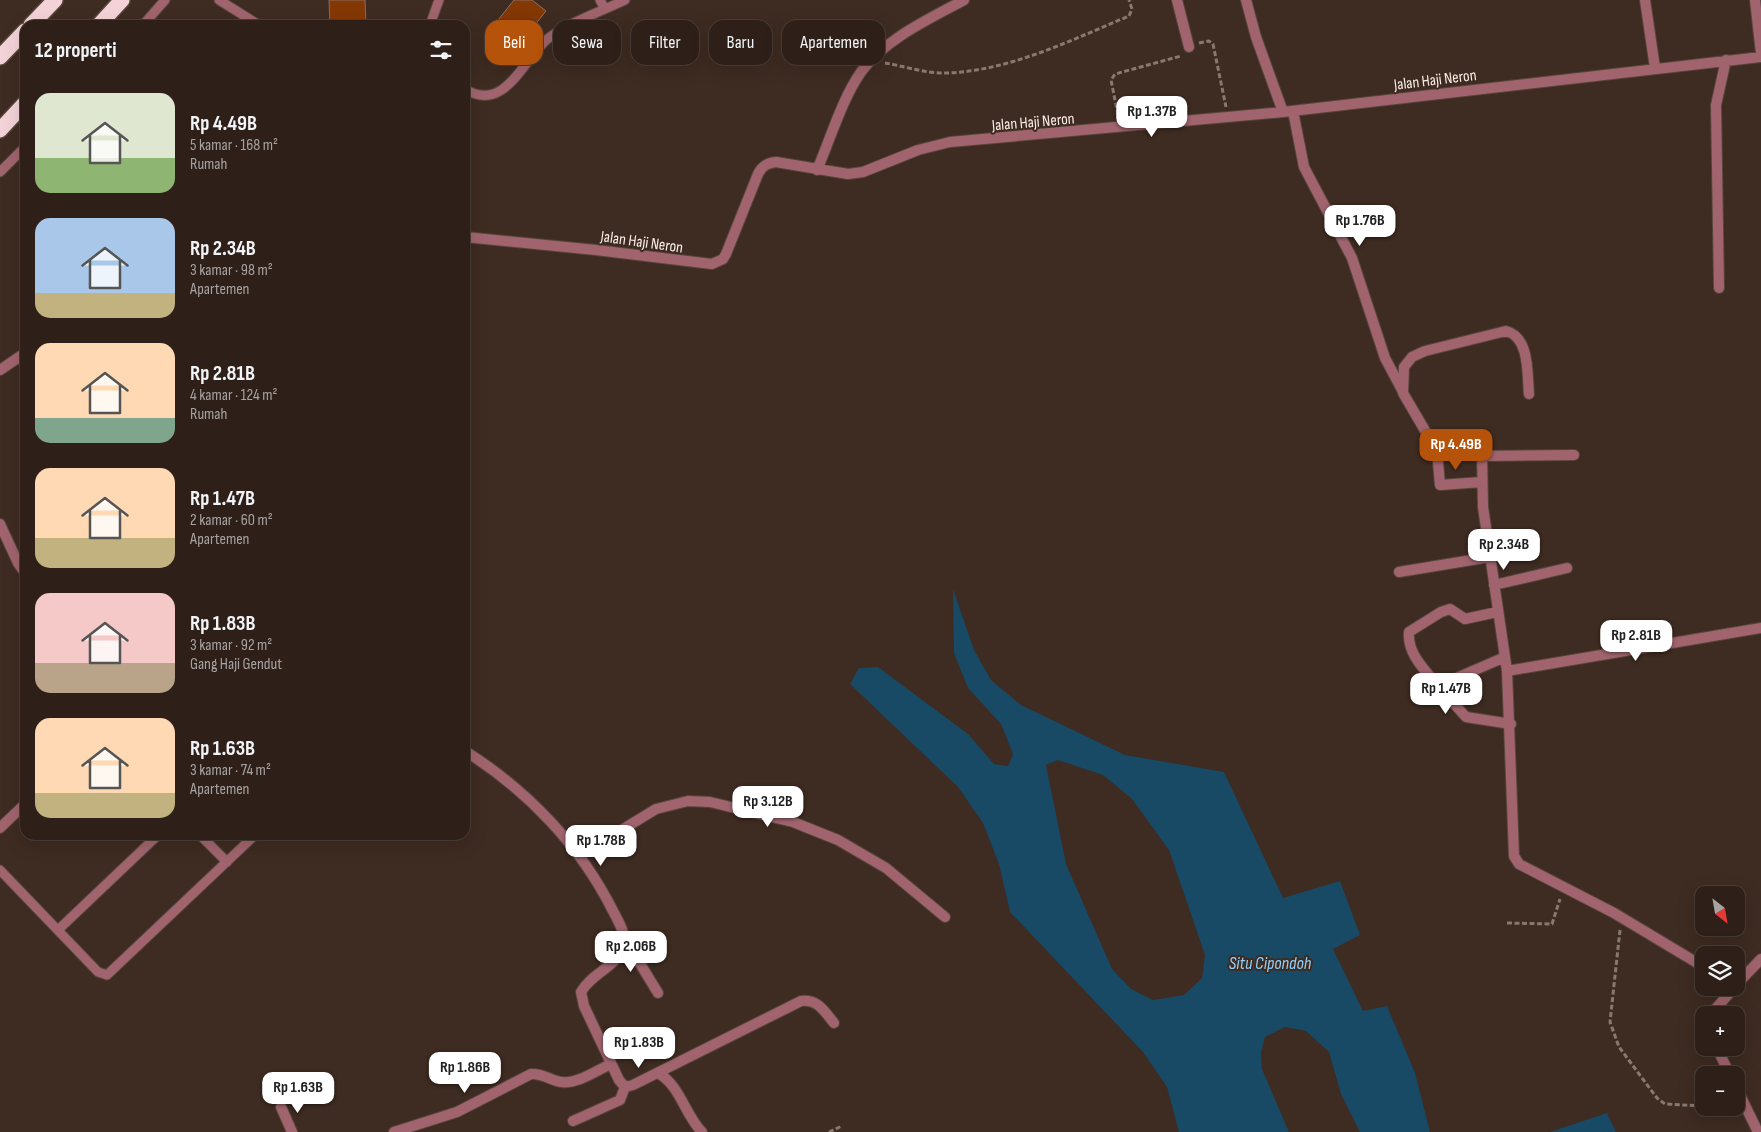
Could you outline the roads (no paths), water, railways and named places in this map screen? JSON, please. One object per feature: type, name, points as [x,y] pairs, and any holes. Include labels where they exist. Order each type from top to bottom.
[{"type":"highway","points":[[36,20],[55,0]]},
{"type":"highway","points":[[103,20],[122,0]]},
{"type":"highway","points":[[0,57],[20,36]]},
{"type":"highway","points":[[0,130],[20,108]]},
{"type":"street","points":[[816,170],[849,94],[861,72],[872,60],[900,37],[964,0]]},
{"type":"street","points":[[1177,0],[1189,47]]},
{"type":"street","points":[[1246,0],[1256,37],[1288,112],[1304,167],[1352,258],[1385,358],[1437,451],[1440,484],[1482,482]]},
{"type":"street","points":[[1645,0],[1655,68]]},
{"type":"street","points":[[1755,0],[1761,55]]},
{"type":"street","name":"Jalan Haji Neron","points":[[470,237],[611,251],[703,264],[718,262],[726,254],[761,167],[776,162],[848,174],[863,172],[918,150],[950,142],[1288,112],[1761,55]]},
{"type":"street","points":[[1719,288],[1716,105],[1726,60]]},
{"type":"street","points":[[1403,393],[1404,367],[1412,357],[1425,351],[1506,331],[1513,333],[1522,342],[1529,394]]},
{"type":"street","points":[[0,370],[20,356]]},
{"type":"street","points":[[1437,451],[1482,456],[1574,455]]},
{"type":"street","points":[[1482,456],[1482,482],[1490,557],[1507,671],[1511,724],[1514,856],[1519,864],[1622,917],[1695,962]]},
{"type":"street","points":[[0,524],[20,566]]},
{"type":"street","points":[[1399,572],[1490,557]]},
{"type":"street","points":[[1494,586],[1567,568]]},
{"type":"street","points":[[1497,612],[1465,619],[1450,609],[1433,616],[1409,632],[1408,642],[1413,652],[1438,686],[1466,717],[1511,724]]},
{"type":"street","points":[[1507,671],[1761,628]]},
{"type":"street","points":[[1438,686],[1505,657]]},
{"type":"street","points":[[470,754],[488,765],[530,800],[556,827],[579,856],[608,900],[625,940],[658,993]]},
{"type":"street","points":[[579,856],[656,810],[688,801],[710,802],[793,822],[838,840],[886,868],[945,917]]},
{"type":"street","points":[[0,828],[20,809]]},
{"type":"street","points":[[625,940],[622,953],[613,964],[594,976],[581,992],[584,1006],[611,1064],[625,1087]]},
{"type":"street","points":[[1745,976],[1761,959]]},
{"type":"street","points":[[1718,1006],[1726,996]]},
{"type":"street","points":[[573,1121],[620,1100],[625,1087],[658,1073],[801,1001],[810,1000],[819,1004],[834,1023]]},
{"type":"street","points":[[394,1132],[456,1112],[531,1074],[538,1073],[564,1082],[572,1081],[611,1064]]},
{"type":"street","points":[[658,1073],[670,1082],[694,1123],[702,1132]]},
{"type":"street","points":[[1745,1105],[1758,1132]]},
{"type":"street","points":[[281,1107],[292,1132]]},
{"type":"lane","points":[[147,20],[165,0]]},
{"type":"lane","points":[[219,0],[251,20]]},
{"type":"lane","points":[[432,20],[439,0]]},
{"type":"lane","points":[[600,0],[605,9]]},
{"type":"lane","points":[[470,92],[489,95],[504,88],[522,71],[541,44],[560,30],[625,0]]},
{"type":"lane","points":[[0,53],[20,35]]},
{"type":"lane","points":[[0,172],[20,152]]},
{"type":"lane","points":[[58,930],[153,840]]},
{"type":"lane","points":[[205,840],[227,862]]},
{"type":"lane","points":[[0,870],[98,972],[106,975],[250,840]]},
{"type":"water","name":"Situ Cipondoh","points":[[953,589],[974,650],[991,680],[1021,705],[1125,755],[1224,772],[1283,898],[1340,881],[1360,935],[1333,949],[1363,1011],[1387,1006],[1415,1073],[1430,1132],[1360,1132],[1341,1094],[1329,1052],[1306,1031],[1285,1027],[1265,1037],[1261,1052],[1262,1069],[1289,1132],[1179,1132],[1167,1087],[1143,1052],[1010,912],[999,864],[983,823],[958,787],[850,684],[859,668],[878,667],[968,734],[994,764],[1008,766],[1013,754],[1001,724],[968,688],[954,653]],"holes":[[[1058,760],[1103,775],[1132,799],[1169,850],[1205,955],[1202,978],[1184,995],[1153,1000],[1131,989],[1112,969],[1066,864],[1046,765]]]},
{"type":"water","points":[[1607,1113],[1616,1132],[1550,1132]]}]
